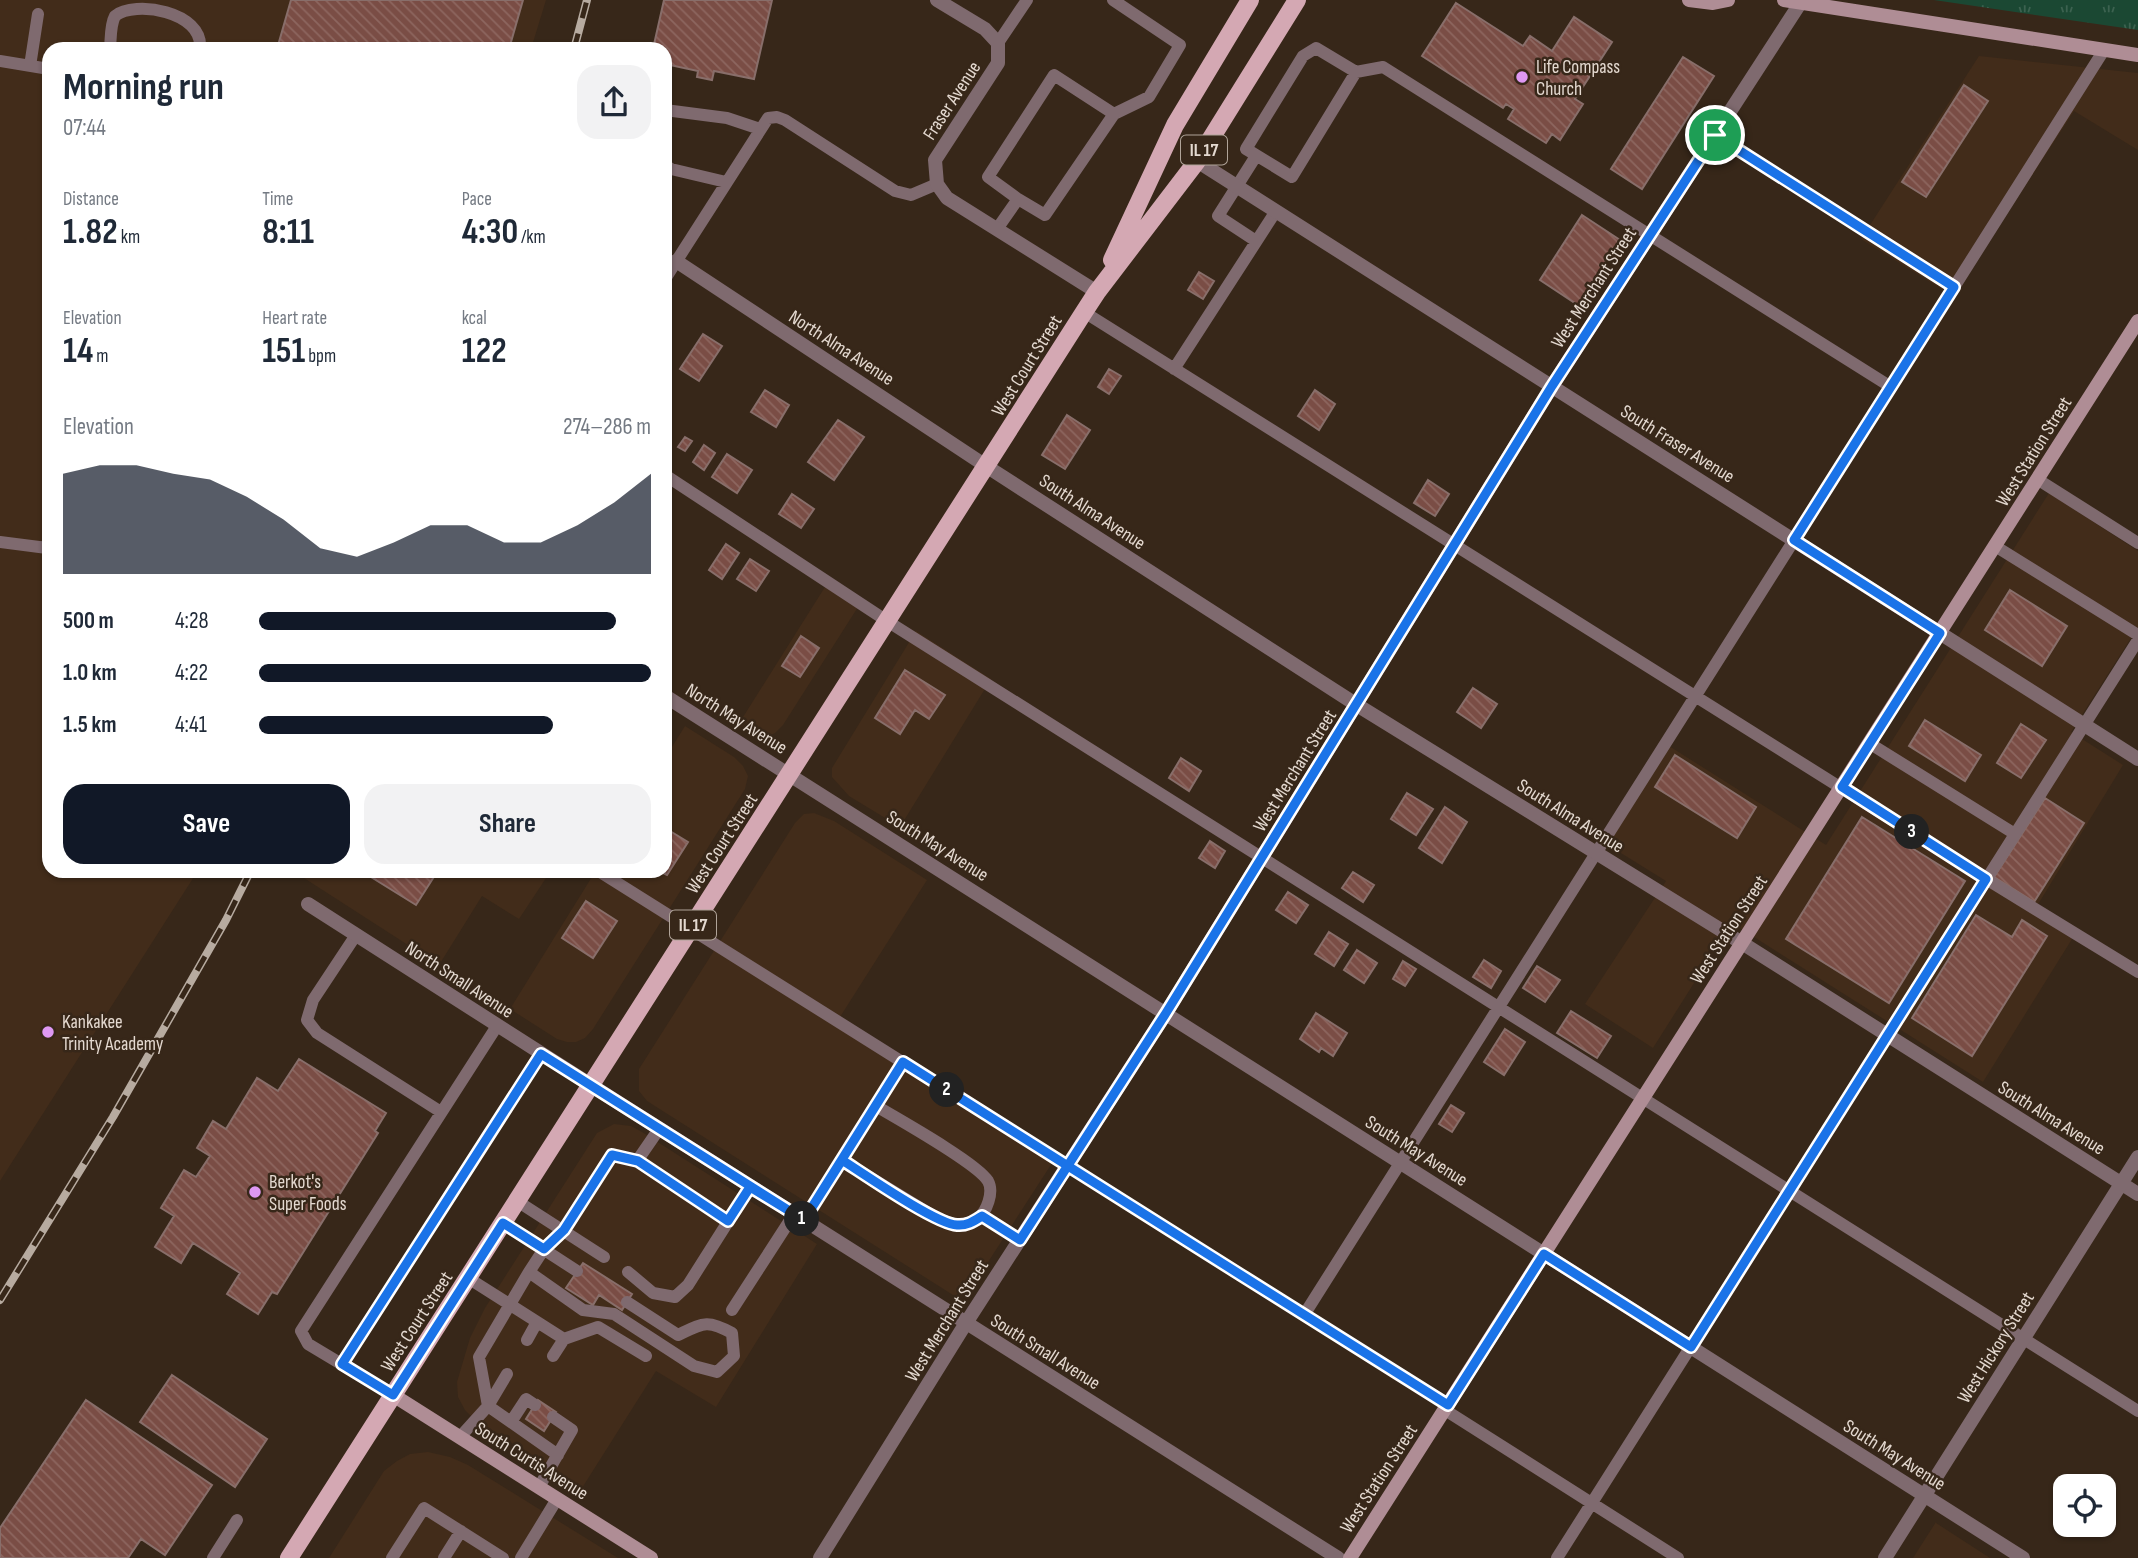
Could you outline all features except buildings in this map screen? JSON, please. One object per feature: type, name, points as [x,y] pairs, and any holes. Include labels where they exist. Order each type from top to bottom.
[{"type":"main road","name":"West Court Street","points":[[1097,292],[1175,125],[1250,0]]},
{"type":"main road","name":"West Court Street","points":[[289,1558],[1084,312],[1197,161],[1297,0]]},
{"type":"main road","points":[[1689,0],[1713,3],[1728,0]]},
{"type":"main road","points":[[1784,0],[2138,55]]},
{"type":"main road","name":"West Station Street","points":[[1350,1558],[2137,324]]},
{"type":"main road","name":"South Curtis Avenue","points":[[393,1395],[651,1558]]},
{"type":"street","points":[[937,0],[985,29],[998,43]]},
{"type":"street","name":"West Merchant Street","points":[[820,1558],[1166,1013],[1552,386],[1801,2]]},
{"type":"street","name":"Fraser Avenue","points":[[937,184],[935,160],[999,63],[998,43]]},
{"type":"street","name":"South Fraser Avenue","points":[[1197,161],[2138,759]]},
{"type":"street","points":[[937,184],[947,198],[1097,292]]},
{"type":"street","name":"North Alma Avenue","points":[[676,261],[986,466]]},
{"type":"street","name":"South Alma Avenue","points":[[986,466],[1357,705],[1742,943],[2138,1194]]},
{"type":"street","name":"North May Avenue","points":[[672,700],[790,774]]},
{"type":"street","name":"South May Avenue","points":[[790,774],[2023,1558]]},
{"type":"street","name":"North Small Avenue","points":[[308,904],[591,1086]]},
{"type":"street","name":"South Small Avenue","points":[[591,1086],[1338,1558]]},
{"type":"street","name":"West Hickory Street","points":[[1885,1558],[2138,1157]]},
{"type":"lane","points":[[998,43],[1027,0]]},
{"type":"lane","points":[[1113,0],[1180,45],[1149,97],[1114,114],[1045,215],[988,177],[1054,75],[1114,114]]},
{"type":"lane","points":[[111,42],[114,17],[124,6],[148,2],[169,6],[190,20],[201,42]]},
{"type":"lane","points":[[30,66],[38,14]]},
{"type":"lane","points":[[1356,72],[1292,177],[1245,149],[1303,56],[1316,48],[1356,72],[1383,67],[1891,387]]},
{"type":"lane","points":[[1304,1315],[2104,50]]},
{"type":"lane","points":[[0,61],[42,68]]},
{"type":"lane","points":[[672,111],[727,118],[760,130]]},
{"type":"lane","points":[[672,268],[768,118],[785,120],[895,191],[911,195],[937,184]]},
{"type":"lane","points":[[1715,135],[1954,287]]},
{"type":"lane","points":[[1256,156],[1218,216],[1256,241]]},
{"type":"lane","points":[[672,169],[726,182]]},
{"type":"lane","points":[[997,229],[1018,199]]},
{"type":"lane","points":[[1174,369],[1276,211]]},
{"type":"lane","points":[[1084,312],[2138,972]]},
{"type":"lane","points":[[2038,479],[2138,543]]},
{"type":"lane","points":[[672,480],[887,621],[2138,1411]]},
{"type":"lane","points":[[0,542],[42,547]]},
{"type":"lane","points":[[1557,1558],[2138,638],[1995,546]]},
{"type":"lane","points":[[1870,743],[2015,834]]},
{"type":"lane","points":[[610,878],[1304,1315],[1678,1558]]},
{"type":"lane","points":[[356,935],[313,1000],[307,1020],[317,1033],[441,1112]]},
{"type":"lane","points":[[393,1395],[308,1344],[301,1331],[497,1026]]},
{"type":"lane","points":[[342,1364],[541,1054]]},
{"type":"lane","points":[[732,1310],[842,1160],[903,1062]]},
{"type":"lane","points":[[842,1160],[951,1224],[960,1226],[982,1216],[991,1189],[987,1179],[963,1160],[876,1105]]},
{"type":"lane","points":[[638,1161],[659,1129]]},
{"type":"lane","points":[[558,1455],[488,1406],[479,1357],[528,1272],[544,1249],[564,1230],[612,1155],[638,1161],[728,1221]]},
{"type":"lane","points":[[628,1272],[653,1293],[676,1297],[688,1285],[750,1187]]},
{"type":"lane","points":[[517,1201],[604,1257]]},
{"type":"lane","points":[[982,1216],[1020,1240]]},
{"type":"lane","points":[[503,1223],[577,1270]]},
{"type":"lane","points":[[528,1272],[583,1310],[614,1314],[694,1366],[717,1372],[734,1356],[732,1333],[716,1324],[701,1324],[678,1335],[627,1302]]},
{"type":"lane","points":[[468,1278],[564,1339]]},
{"type":"lane","points":[[527,1340],[537,1322]]},
{"type":"lane","points":[[553,1356],[564,1339],[598,1326],[646,1356]]},
{"type":"lane","points":[[460,1437],[488,1406],[506,1374]]},
{"type":"lane","points":[[511,1422],[531,1398]]},
{"type":"lane","points":[[539,1487],[572,1430],[553,1417]]},
{"type":"lane","points":[[520,1558],[558,1499]]},
{"type":"lane","points":[[392,1558],[424,1508],[503,1558]]},
{"type":"lane","points":[[213,1558],[237,1520]]},
{"type":"lane","points":[[444,1558],[461,1531]]},
{"type":"shaded area","points":[[0,0],[546,0],[533,42],[42,42],[42,878],[193,878],[0,1181]]},
{"type":"shaded area","points":[[1979,56],[2138,73],[2138,150],[2074,111],[1953,296],[1861,239]]},
{"type":"shaded area","points":[[2049,493],[2138,551],[2138,627],[2071,732],[2123,765],[2037,906],[2077,931],[1983,1082],[1732,923],[1653,1048],[1585,1004],[1666,881],[1608,845],[1669,746],[1826,845]]},
{"type":"shaded area","points":[[825,587],[858,607],[783,725],[775,733],[767,737],[738,725]]},
{"type":"shaded area","points":[[916,631],[991,679],[900,827],[849,796],[832,777],[832,768]]},
{"type":"shaded area","points":[[685,726],[734,757],[743,766],[748,776],[745,789],[593,1029],[585,1038],[576,1042],[557,1039],[510,1009],[591,878],[672,878],[672,747]]},
{"type":"shaded area","points":[[814,813],[834,821],[927,880],[840,1017],[1056,1157],[968,1293],[961,1296],[953,1295],[647,1101],[639,1091],[639,1069],[795,823],[804,814]]},
{"type":"shaded area","points":[[304,878],[546,878],[519,919],[482,896],[439,965]]},
{"type":"shaded area","points":[[614,1124],[631,1126],[642,1132],[817,1244],[716,1407],[656,1371],[582,1488],[474,1419],[458,1397],[457,1382],[470,1338],[485,1308],[597,1133]]},
{"type":"shaded area","points":[[428,1452],[468,1465],[618,1558],[329,1558],[384,1471],[410,1454]]},
{"type":"shaded area","points":[[1936,1523],[1990,1558],[1913,1558]]},
{"type":"green space","points":[[1934,0],[2138,0],[2138,30]]},
{"type":"railway","points":[[576,42],[587,0]]},
{"type":"railway","points":[[0,1300],[113,1117],[226,920],[247,878]]},
{"type":"place","name":"Life Compass Church","points":[[1522,77]]},
{"type":"place","name":"Kankakee Trinity Academy","points":[[48,1032]]},
{"type":"place","name":"Berkot's Super Foods","points":[[255,1192]]},
{"type":"route","points":[[1715,135],[1552,386],[1166,1013],[1068,1166],[1020,1240],[982,1216],[960,1226],[937,1218],[842,1160],[804,1220],[541,1054],[342,1364],[393,1395],[503,1223],[544,1249],[564,1230],[612,1155],[638,1161],[728,1221],[750,1187],[804,1220],[903,1062],[1068,1166],[1147,1216],[1448,1405],[1544,1254],[1691,1347],[1986,879],[1842,787],[1940,633],[1794,540],[1954,287],[1715,135]]}]
